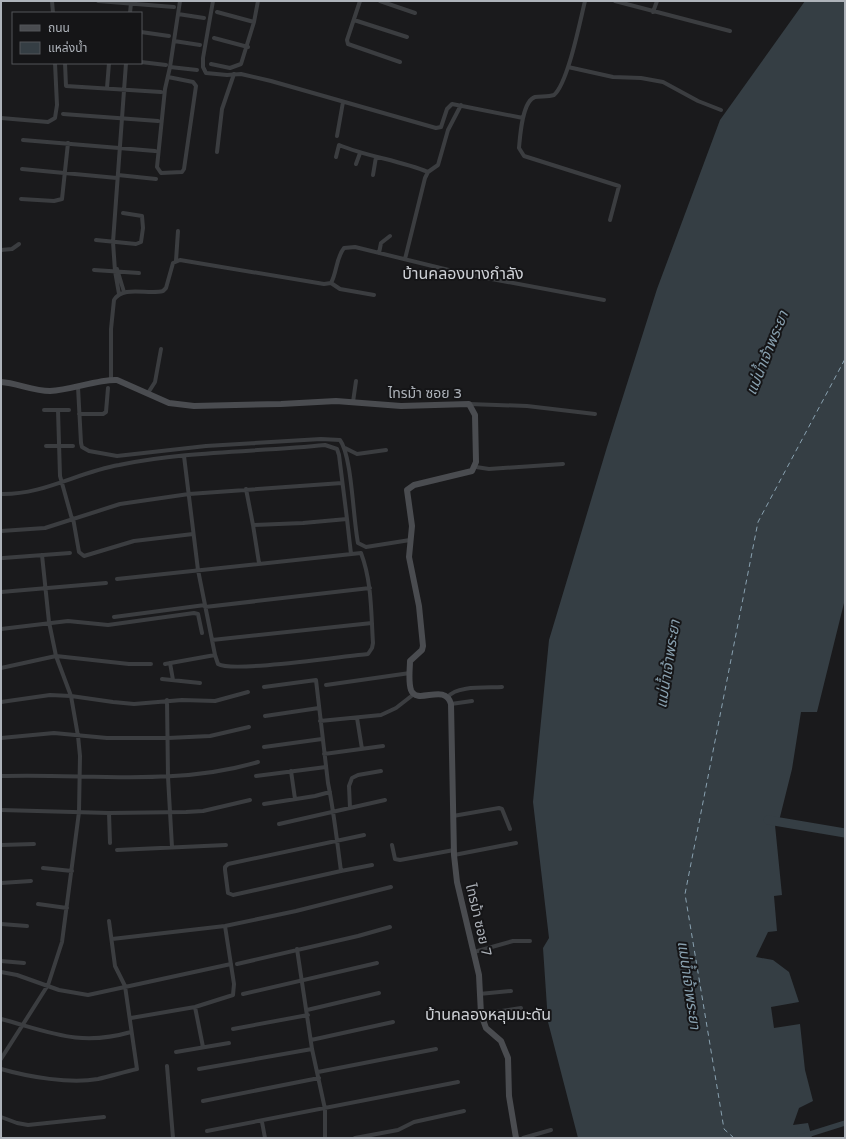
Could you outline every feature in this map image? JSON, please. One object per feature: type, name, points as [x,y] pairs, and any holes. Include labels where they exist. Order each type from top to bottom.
[{"type":"street","points":[[52,1],[53,12]]},
{"type":"street","points":[[98,1],[154,3],[174,7]]},
{"type":"street","points":[[168,77],[186,80],[196,84],[185,167],[179,173],[165,174],[159,171],[158,167],[162,115],[168,77],[168,66],[174,41],[180,1]]},
{"type":"street","points":[[212,1],[204,58],[204,70],[210,74],[241,74],[271,81],[436,128],[441,127],[449,105],[456,104],[523,118]]},
{"type":"street","points":[[211,64],[230,68],[241,64],[248,47],[258,1]]},
{"type":"street","points":[[360,1],[347,40],[348,44],[400,62]]},
{"type":"street","points":[[380,1],[415,13]]},
{"type":"street","points":[[585,1],[568,66],[557,92],[550,96],[532,98],[526,106],[519,148],[524,156],[619,186],[610,220]]},
{"type":"street","points":[[615,1],[730,31]]},
{"type":"street","points":[[653,12],[657,1]]},
{"type":"street","points":[[130,12],[132,3]]},
{"type":"street","points":[[217,12],[254,22]]},
{"type":"street","points":[[178,14],[204,18]]},
{"type":"street","points":[[354,20],[407,37]]},
{"type":"street","points":[[142,32],[169,36]]},
{"type":"street","points":[[214,38],[248,47]]},
{"type":"street","points":[[174,41],[200,45]]},
{"type":"street","points":[[142,62],[197,70]]},
{"type":"street","points":[[1,118],[48,122],[55,118],[57,105],[56,64]]},
{"type":"street","points":[[65,64],[66,86],[124,88],[161,92]]},
{"type":"street","points":[[107,88],[109,64]]},
{"type":"street","points":[[121,293],[115,266],[113,242],[126,64]]},
{"type":"street","points":[[568,66],[613,77],[641,78],[662,82],[698,101],[721,110]]},
{"type":"street","points":[[218,152],[222,109],[234,74]]},
{"type":"street","points":[[337,136],[343,102]]},
{"type":"street","points":[[405,259],[428,172],[438,165],[448,130],[461,105]]},
{"type":"street","points":[[63,114],[158,121]]},
{"type":"street","points":[[23,140],[155,151]]},
{"type":"street","points":[[21,199],[62,200],[68,143]]},
{"type":"street","points":[[336,157],[339,145],[360,153],[403,163],[428,172]]},
{"type":"street","points":[[356,164],[360,153]]},
{"type":"street","points":[[373,175],[376,157]]},
{"type":"street","points":[[22,169],[156,179]]},
{"type":"street","points":[[96,240],[136,244],[142,240],[142,216],[123,213]]},
{"type":"street","points":[[111,380],[112,307],[114,300],[121,293],[163,291],[166,288],[172,267],[176,261],[178,231]]},
{"type":"street","points":[[378,253],[381,243],[390,236]]},
{"type":"street","points":[[1,250],[12,249],[19,244]]},
{"type":"street","points":[[330,283],[334,277],[341,251],[344,248],[355,247],[465,274],[604,300]]},
{"type":"street","points":[[176,261],[183,259],[324,284],[330,283],[340,289],[374,295]]},
{"type":"street","points":[[94,270],[139,273]]},
{"type":"street","points":[[148,393],[155,382],[161,349]]},
{"type":"street","name":"ไทรม้า ซอย 3","points":[[1,382],[47,391],[78,387],[111,380],[132,386],[172,404],[194,406],[353,402],[401,406],[468,404],[475,415],[476,467]]},
{"type":"street","points":[[353,402],[356,381]]},
{"type":"street","points":[[78,387],[80,443],[87,450],[99,454],[117,456],[206,446],[321,439],[340,440],[344,448],[348,466],[358,542],[366,547],[410,540]]},
{"type":"street","points":[[79,414],[103,414],[106,412],[108,388]]},
{"type":"street","points":[[468,404],[527,406],[595,414]]},
{"type":"street","points":[[44,410],[69,410]]},
{"type":"street","points":[[58,410],[62,483],[73,518],[79,552],[84,556],[134,541],[193,534]]},
{"type":"street","points":[[46,446],[73,446]]},
{"type":"street","points":[[1,494],[25,493],[118,465],[184,456],[331,446],[337,449],[339,455],[351,554]]},
{"type":"street","points":[[344,448],[357,454],[386,450]]},
{"type":"street","points":[[117,579],[198,570],[258,563],[361,553],[366,566],[370,588],[372,648],[368,654],[264,666],[226,666],[218,664],[198,570],[184,456]]},
{"type":"street","points":[[502,687],[461,690],[451,693],[448,697],[442,694],[419,696],[414,694],[411,689],[410,661],[422,650],[423,646],[419,606],[408,557],[412,520],[407,494],[409,488],[426,482],[470,473],[476,467],[489,469],[563,464]]},
{"type":"street","points":[[1,531],[44,528],[120,504],[189,494],[342,483]]},
{"type":"street","points":[[246,489],[258,563]]},
{"type":"street","points":[[253,525],[347,519]]},
{"type":"street","points":[[3,558],[70,553]]},
{"type":"street","points":[[1,1060],[48,985],[62,942],[79,812],[80,777],[78,736],[70,696],[56,656],[49,622],[42,555]]},
{"type":"street","points":[[1,592],[106,583]]},
{"type":"street","points":[[114,617],[370,588]]},
{"type":"street","points":[[1,629],[68,620],[108,625],[194,613],[198,614],[202,633]]},
{"type":"street","points":[[212,640],[372,623]]},
{"type":"street","points":[[165,664],[215,654]]},
{"type":"street","points":[[1,668],[56,656],[129,664],[151,664]]},
{"type":"street","points":[[170,663],[173,680]]},
{"type":"street","points":[[326,685],[410,673]]},
{"type":"street","points":[[162,679],[200,683]]},
{"type":"street","points":[[264,687],[316,680],[322,739],[341,871]]},
{"type":"street","points":[[1,702],[45,696],[70,696],[134,704],[167,700],[215,701],[248,692]]},
{"type":"street","points":[[320,722],[378,715],[390,711],[414,694]]},
{"type":"street","name":"ไทรม้า ซอย 7","points":[[448,697],[451,704],[454,853],[465,917],[479,974],[480,1014],[486,1028],[501,1041],[508,1058],[509,1096],[516,1138]]},
{"type":"street","points":[[167,700],[168,777],[172,847]]},
{"type":"street","points":[[451,704],[472,701]]},
{"type":"street","points":[[265,716],[319,708]]},
{"type":"street","points":[[357,718],[362,749]]},
{"type":"street","points":[[1,738],[54,733],[130,739],[210,736],[249,726]]},
{"type":"street","points":[[264,747],[322,739]]},
{"type":"street","points":[[324,754],[383,746]]},
{"type":"street","points":[[1,776],[168,777],[212,773],[258,762]]},
{"type":"street","points":[[256,776],[326,767]]},
{"type":"street","points":[[291,771],[295,799]]},
{"type":"street","points":[[350,808],[349,790],[352,778],[358,775],[381,771]]},
{"type":"street","points":[[264,804],[330,792]]},
{"type":"street","points":[[1,810],[108,813],[170,812],[203,810],[250,800]]},
{"type":"street","points":[[279,824],[385,800]]},
{"type":"street","points":[[453,816],[499,808],[502,809],[510,829]]},
{"type":"street","points":[[108,813],[110,843]]},
{"type":"street","points":[[364,835],[228,864],[225,870],[228,892],[233,895],[372,865]]},
{"type":"street","points":[[392,845],[395,859],[400,860],[516,843]]},
{"type":"street","points":[[1,846],[34,844]]},
{"type":"street","points":[[117,850],[226,845]]},
{"type":"street","points":[[43,868],[72,871]]},
{"type":"street","points":[[1,883],[31,881]]},
{"type":"street","points":[[112,939],[225,926],[296,911],[391,887]]},
{"type":"street","points":[[38,904],[67,908]]},
{"type":"street","points":[[1,1069],[22,1075],[52,1079],[97,1079],[137,1069],[131,1032],[131,1018],[125,986],[115,966],[109,921]]},
{"type":"street","points":[[1,924],[26,926]]},
{"type":"street","points":[[131,1018],[195,1007],[233,995],[234,984],[225,926]]},
{"type":"street","points":[[237,964],[358,936],[390,926]]},
{"type":"street","points":[[474,952],[513,941],[530,941]]},
{"type":"street","points":[[298,949],[312,1049],[325,1109],[325,1138]]},
{"type":"street","points":[[1,961],[24,963]]},
{"type":"street","points":[[243,994],[377,963]]},
{"type":"street","points":[[1,972],[17,975],[59,990],[88,995],[231,964]]},
{"type":"street","points":[[479,994],[511,991]]},
{"type":"street","points":[[307,1010],[379,993]]},
{"type":"street","points":[[195,1007],[203,1047]]},
{"type":"street","points":[[480,1014],[521,1008]]},
{"type":"street","points":[[233,1029],[308,1015]]},
{"type":"street","points":[[1,1019],[74,1039],[112,1038],[131,1032]]},
{"type":"street","points":[[311,1040],[393,1022]]},
{"type":"street","points":[[176,1052],[229,1043]]},
{"type":"street","points":[[199,1069],[312,1049]]},
{"type":"street","points":[[318,1072],[436,1049]]},
{"type":"street","points":[[167,1066],[173,1138]]},
{"type":"street","points":[[203,1100],[319,1078]]},
{"type":"street","points":[[207,1131],[262,1122],[458,1082]]},
{"type":"street","points":[[355,1138],[398,1130],[414,1122],[464,1111]]},
{"type":"street","points":[[1,1117],[16,1123],[28,1125],[104,1117]]},
{"type":"street","points":[[262,1122],[265,1138]]},
{"type":"street","points":[[523,1138],[551,1130]]},
{"type":"water","name":"แม่น้ำเจ้าพระยา","points":[[805,1],[845,1],[845,599],[817,712],[801,712],[792,769],[778,825],[775,825],[782,895],[774,896],[777,931],[768,932],[756,957],[773,960],[789,972],[799,1002],[771,1007],[774,1028],[800,1024],[805,1070],[813,1101],[799,1108],[793,1125],[808,1123],[812,1138],[578,1138],[548,1022],[543,948],[549,938],[533,802],[549,640],[607,447],[657,289],[720,120]]},
{"type":"waterway","points":[[768,820],[845,833]]},
{"type":"waterway","points":[[797,1138],[845,1123]]},
{"type":"ferry route","points":[[734,1138],[724,1129],[685,894],[758,522],[845,359]]},
{"type":"district","name":"บ้านคลองบางกำลัง","points":[[463,273]]},
{"type":"district","name":"บ้านคลองหลุมมะดัน","points":[[488,1014]]}]
